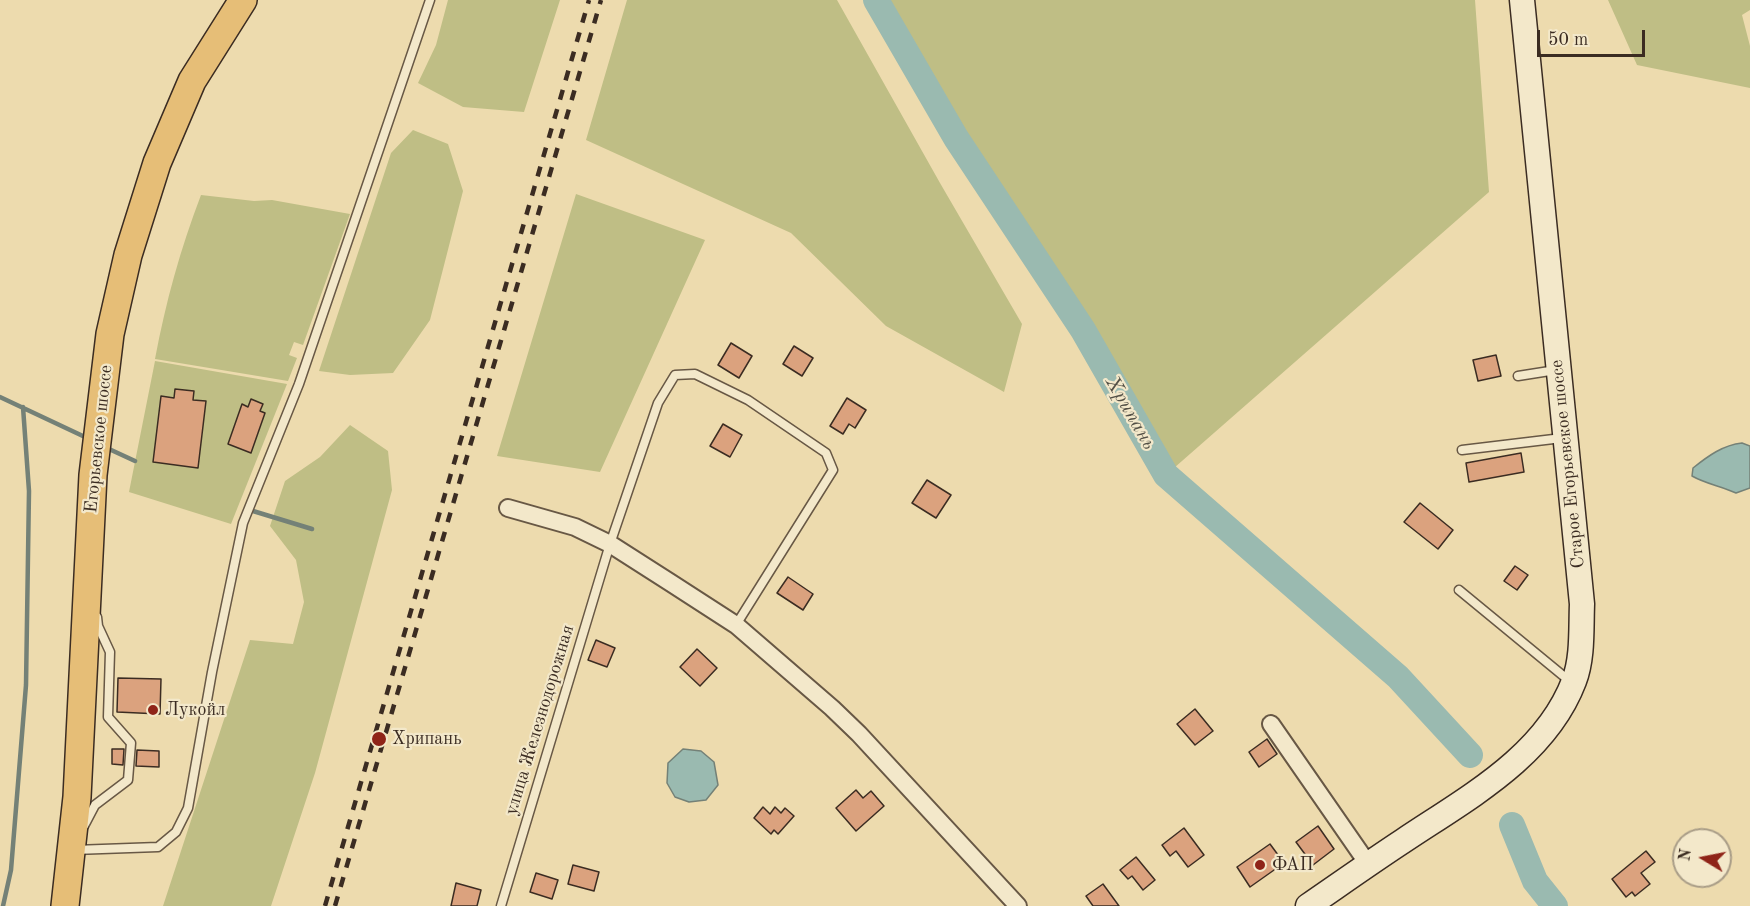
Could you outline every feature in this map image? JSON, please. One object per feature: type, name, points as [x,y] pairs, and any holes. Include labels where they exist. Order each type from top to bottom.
[{"type":"main road","name":"Егорьевское шоссе","points":[[71,850],[77,797],[93,475],[111,334],[128,255],[157,164],[192,81],[243,0]]},
{"type":"main road","name":"Старое Егорьевское шоссе","points":[[1308,906],[1486,785],[1533,746],[1561,710],[1573,684],[1579,663],[1582,604],[1522,0]]},
{"type":"street","points":[[508,508],[575,527],[610,544],[736,625],[859,734],[1018,906]]},
{"type":"street","points":[[1271,724],[1368,864]]},
{"type":"lane","points":[[71,850],[158,847],[176,832],[188,808],[212,672],[243,523],[294,395],[345,254],[430,0]]},
{"type":"lane","points":[[1518,376],[1559,370]]},
{"type":"lane","name":"улица Железнодорожная","points":[[501,906],[610,544],[658,404],[675,375],[695,374],[748,400],[826,453],[833,470],[736,625]]},
{"type":"lane","points":[[284,392],[294,395]]},
{"type":"lane","points":[[1462,450],[1566,438]]},
{"type":"lane","points":[[66,906],[71,850],[95,806],[128,780],[131,743],[108,717],[110,652],[98,626],[88,559]]},
{"type":"lane","points":[[1459,590],[1573,684]]},
{"type":"shaded area","points":[[448,0],[560,0],[524,112],[463,107],[418,83],[436,45]]},
{"type":"shaded area","points":[[627,0],[837,0],[1022,324],[1004,392],[886,326],[791,233],[586,140]]},
{"type":"shaded area","points":[[876,0],[1475,0],[1489,192],[1166,475],[1083,330],[956,138]]},
{"type":"shaded area","points":[[1608,0],[1750,0],[1750,10],[1742,15],[1750,46],[1750,88],[1637,65]]},
{"type":"shaded area","points":[[413,130],[448,144],[463,191],[430,320],[393,373],[350,375],[319,371],[391,153]]},
{"type":"shaded area","points":[[576,194],[705,240],[600,472],[497,456]]},
{"type":"shaded area","points":[[201,195],[254,201],[272,200],[350,214],[303,345],[294,342],[289,355],[297,358],[288,381],[155,359],[174,276]]},
{"type":"shaded area","points":[[155,361],[287,384],[231,524],[129,492]]},
{"type":"shaded area","points":[[350,425],[388,451],[392,490],[315,773],[271,906],[163,906],[250,640],[293,644],[304,602],[296,560],[270,526],[285,481],[320,457]]},
{"type":"water","points":[[1742,443],[1750,446],[1750,488],[1736,493],[1692,476],[1693,468],[1710,455],[1728,446]]},
{"type":"water","points":[[683,749],[701,751],[714,762],[718,785],[706,800],[689,802],[675,797],[667,783],[668,763]]},
{"type":"building","points":[[731,343],[752,356],[739,378],[718,365]]},
{"type":"building","points":[[794,346],[813,358],[802,376],[783,364]]},
{"type":"building","points":[[1496,355],[1501,376],[1478,381],[1473,360]]},
{"type":"building","points":[[175,389],[194,391],[193,400],[206,401],[198,468],[153,462],[161,396],[174,398]]},
{"type":"building","points":[[847,398],[866,410],[855,428],[849,424],[843,434],[830,426]]},
{"type":"building","points":[[251,399],[263,404],[260,411],[265,413],[251,453],[228,444],[242,404],[248,407]]},
{"type":"building","points":[[723,424],[742,435],[730,457],[710,446]]},
{"type":"building","points":[[1521,453],[1524,472],[1469,482],[1466,463]]},
{"type":"building","points":[[927,480],[951,495],[936,518],[912,503]]},
{"type":"building","points":[[1420,503],[1453,530],[1438,549],[1404,522]]},
{"type":"building","points":[[1515,566],[1528,575],[1517,590],[1504,581]]},
{"type":"building","points":[[788,577],[813,594],[803,610],[777,593]]},
{"type":"building","points":[[596,640],[615,648],[607,667],[588,660]]},
{"type":"building","points":[[697,649],[717,668],[700,686],[680,667]]},
{"type":"building","points":[[118,678],[161,679],[160,714],[117,712]]},
{"type":"building","points":[[1195,709],[1213,731],[1195,745],[1177,724]]},
{"type":"building","points":[[1267,739],[1277,754],[1259,767],[1249,752]]},
{"type":"building","points":[[112,749],[124,749],[123,765],[112,764]]},
{"type":"building","points":[[137,750],[159,751],[159,767],[136,766]]},
{"type":"building","points":[[856,790],[863,798],[871,791],[884,806],[856,831],[836,808]]},
{"type":"building","points":[[763,807],[770,814],[775,807],[781,813],[785,808],[794,816],[778,834],[774,830],[771,834],[754,818]]},
{"type":"building","points":[[1318,826],[1334,849],[1313,865],[1296,842]]},
{"type":"building","points":[[1184,828],[1204,855],[1188,867],[1176,851],[1170,856],[1162,845]]},
{"type":"building","name":"ФАП","points":[[1270,844],[1284,863],[1250,887],[1237,867]]},
{"type":"building","points":[[1646,851],[1655,862],[1641,873],[1650,884],[1635,896],[1632,892],[1626,897],[1612,879]]},
{"type":"building","points":[[1136,857],[1155,880],[1143,890],[1132,876],[1128,879],[1120,870]]},
{"type":"building","points":[[573,865],[599,872],[594,891],[568,884]]},
{"type":"building","points":[[536,873],[558,880],[552,899],[530,892]]},
{"type":"building","points":[[456,883],[481,890],[477,906],[451,906]]},
{"type":"building","points":[[1103,884],[1119,906],[1093,906],[1086,896]]},
{"type":"waterway","name":"Хрипань","points":[[876,0],[956,138],[1083,330],[1166,475],[1398,677],[1470,755]]},
{"type":"waterway","points":[[0,397],[85,437]]},
{"type":"waterway","points":[[3,906],[11,870],[26,685],[29,491],[23,407]]},
{"type":"waterway","points":[[109,449],[135,461]]},
{"type":"waterway","points":[[253,511],[312,529]]},
{"type":"waterway","name":"Хрипань","points":[[1512,825],[1535,881],[1555,906]]},
{"type":"railway","points":[[325,906],[589,0]]},
{"type":"railway","points":[[335,906],[601,0]]},
{"type":"place","name":"Лукойл","points":[[153,710]]},
{"type":"place","name":"Хрипань","points":[[379,739]]},
{"type":"place","name":"ФАП","points":[[1260,865]]}]
